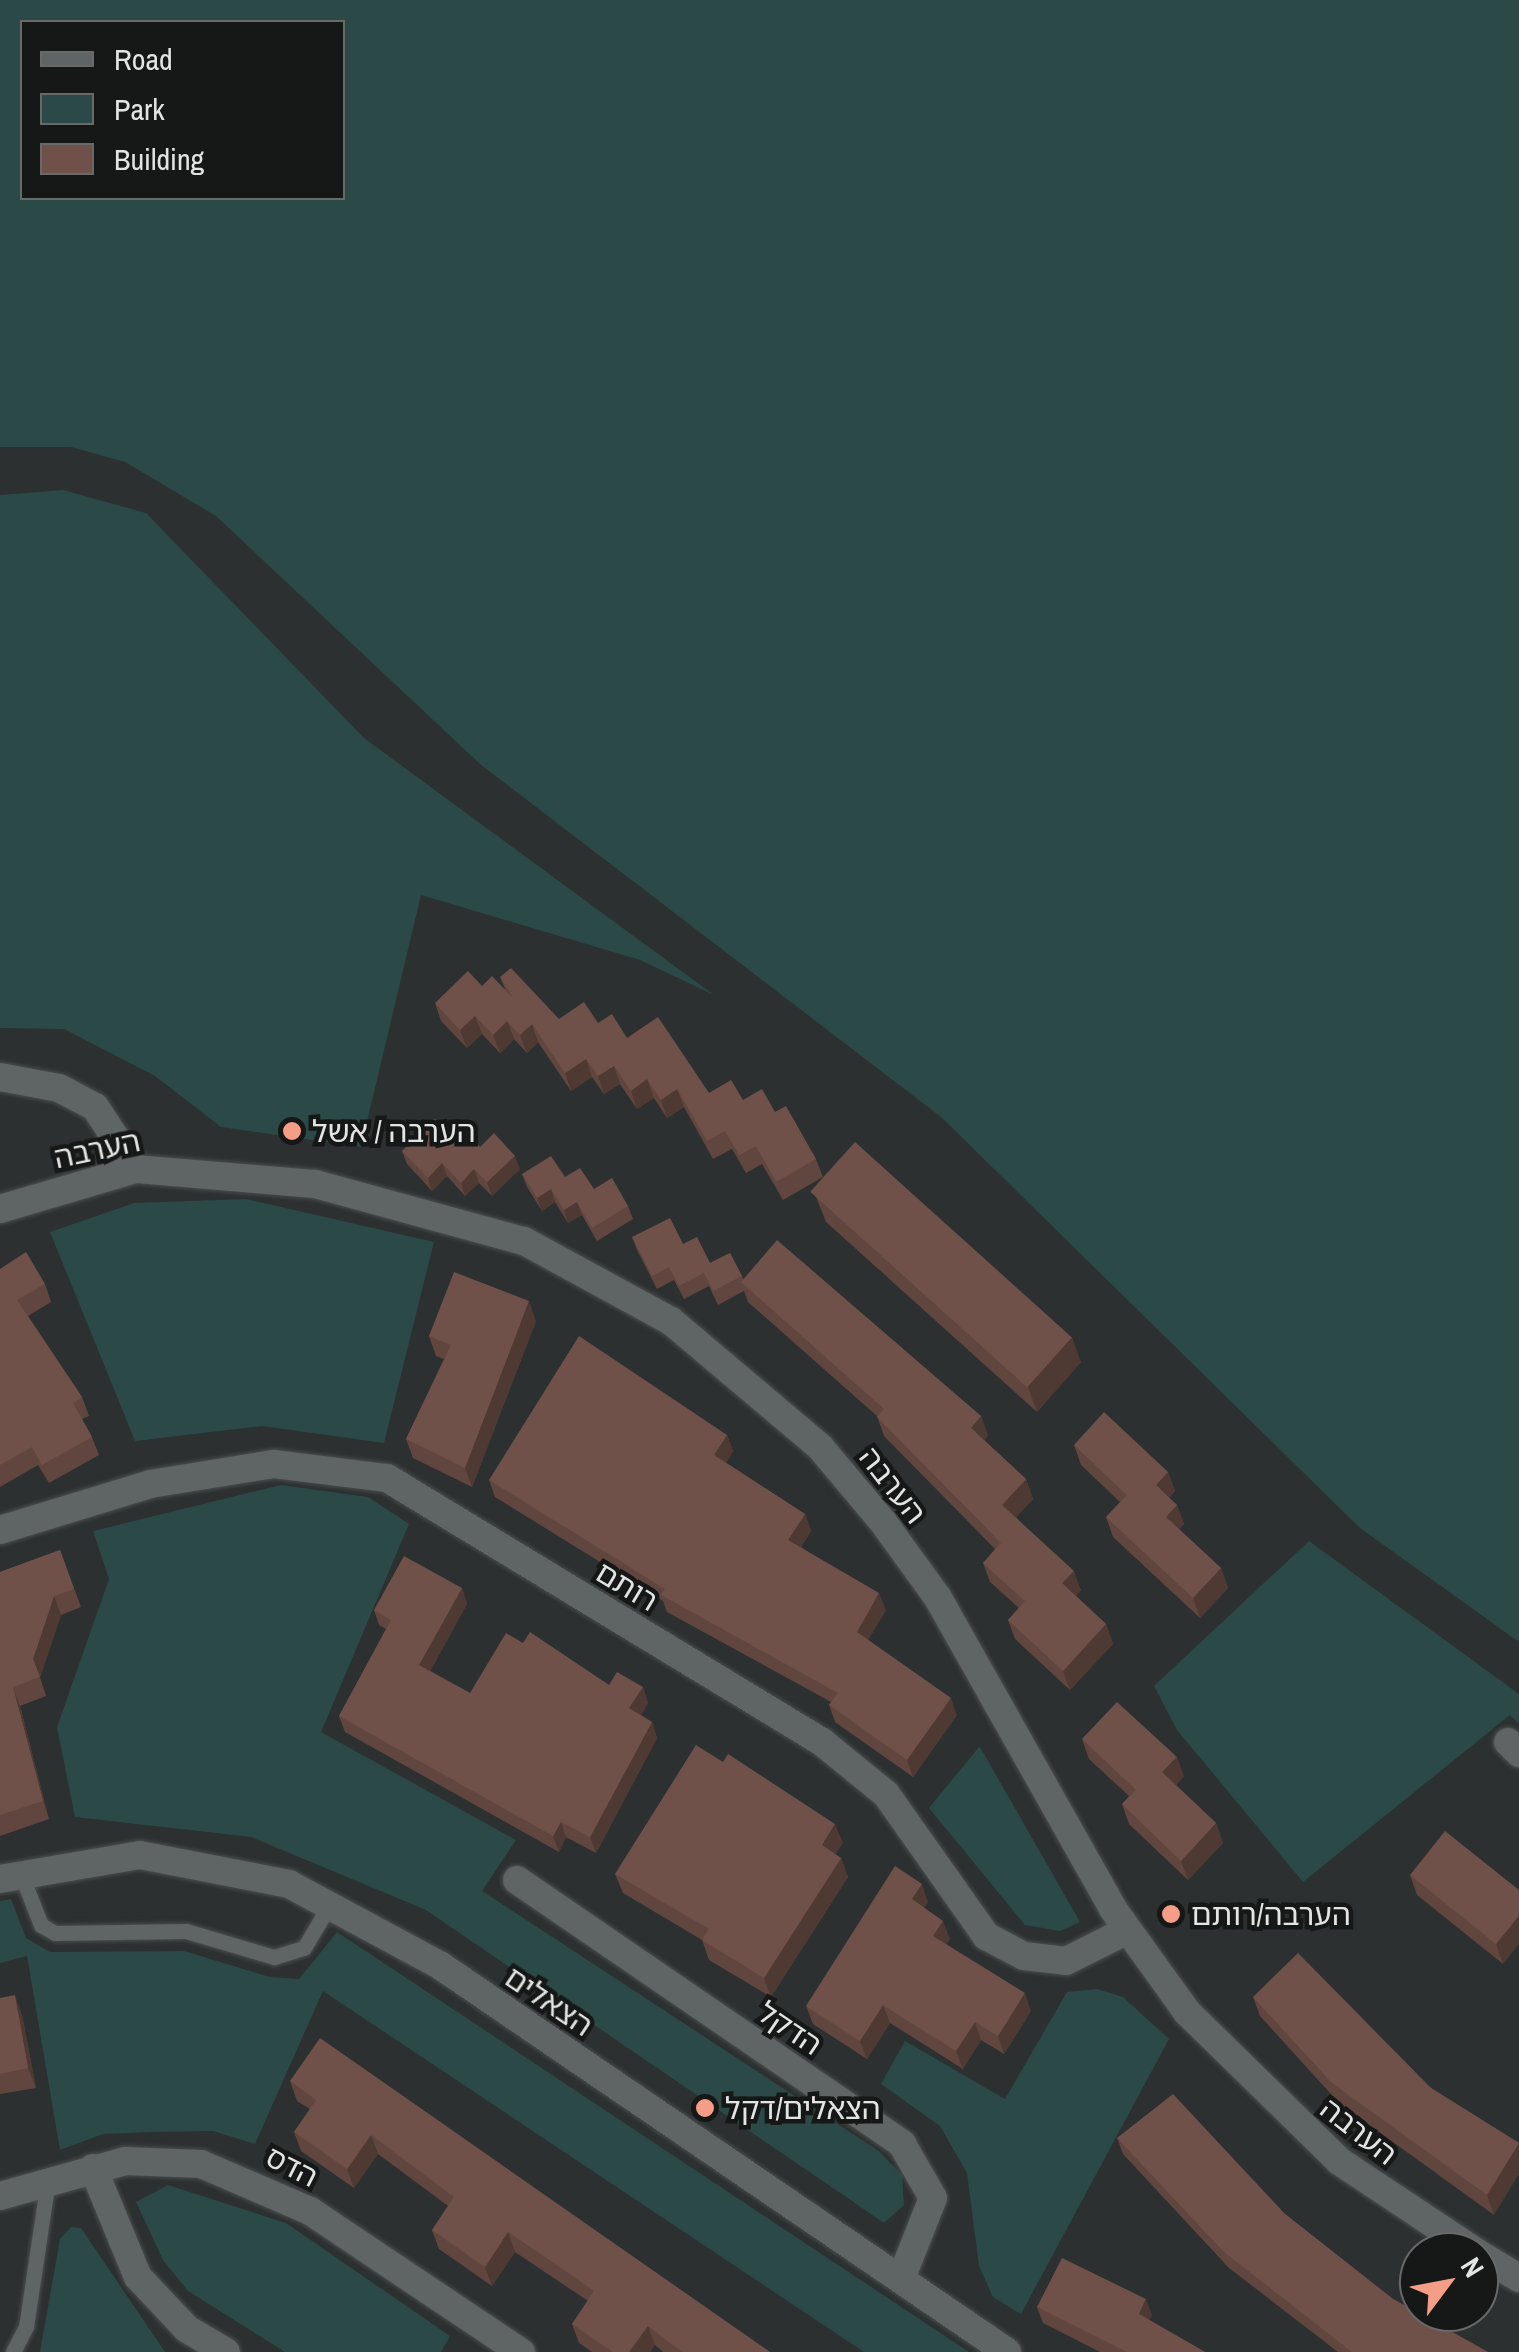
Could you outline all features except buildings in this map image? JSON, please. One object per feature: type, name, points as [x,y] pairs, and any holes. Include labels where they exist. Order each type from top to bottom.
[{"type":"street","points":[[0,1077],[59,1088],[95,1107],[136,1169]]},
{"type":"street","name":"הערבה","points":[[0,1208],[136,1169],[315,1184],[524,1240],[671,1321],[743,1375],[820,1446],[938,1598],[1128,1930],[1253,2085],[1339,2161],[1446,2232]]},
{"type":"street","name":"רותם","points":[[0,1530],[150,1484],[274,1464],[387,1478],[822,1742],[886,1794],[986,1936],[1024,1956],[1066,1962],[1128,1930]]},
{"type":"street","name":"הצאלים","points":[[10,1876],[140,1855],[205,1861],[330,1904],[440,1966],[1007,2352]]},
{"type":"street","name":"הדקל","points":[[517,1880],[902,2144],[933,2198],[901,2279]]},
{"type":"street","name":"הדס","points":[[0,2196],[93,2168],[200,2164],[260,2182],[521,2352]]},
{"type":"street","points":[[93,2168],[138,2276],[187,2329],[226,2352]]},
{"type":"lane","points":[[10,1876],[41,1925],[55,1933],[186,1931],[274,1957],[304,1948],[330,1904]]},
{"type":"lane","points":[[13,2352],[26,2327],[48,2180]]},
{"type":"green space","points":[[0,0],[1519,0],[1519,1642],[1360,1528],[941,1117],[480,764],[216,516],[125,462],[71,447],[0,447]]},
{"type":"green space","points":[[63,490],[146,513],[364,738],[714,995],[640,960],[421,895],[361,1147],[221,1127],[155,1076],[64,1029],[0,1028],[0,495]]},
{"type":"green space","points":[[246,1199],[434,1242],[384,1443],[262,1426],[135,1441],[50,1232],[134,1203]]},
{"type":"green space","points":[[281,1485],[368,1497],[409,1524],[321,1732],[516,1840],[482,1891],[879,2151],[902,2175],[904,2205],[884,2223],[426,1910],[251,1837],[75,1817],[57,1727],[109,1579],[93,1531]]},
{"type":"green space","points":[[1309,1541],[1519,1694],[1519,1724],[1510,1715],[1303,1882],[1177,1730],[1154,1686]]},
{"type":"green space","points":[[979,1747],[1080,1922],[1060,1931],[1025,1925],[929,1808]]},
{"type":"green space","points":[[11,1899],[26,1938],[50,1952],[184,1951],[270,1977],[299,1979],[337,1932],[969,2352],[864,2352],[323,1991],[255,2144],[213,2131],[152,2132],[103,2134],[60,2150],[27,1956],[0,1963],[0,1901]]},
{"type":"green space","points":[[1097,1989],[1123,1997],[1169,2039],[1021,2314],[993,2297],[979,2266],[967,2173],[940,2126],[881,2084],[905,2041],[1005,2099],[1067,1992]]},
{"type":"green space","points":[[168,2185],[286,2223],[450,2336],[441,2352],[285,2352],[188,2291],[163,2260],[136,2202]]},
{"type":"green space","points":[[71,2227],[81,2228],[165,2352],[40,2352],[60,2239]]},
{"type":"place","name":"הערבה / אשל","points":[[292,1131]]},
{"type":"place","name":"הערבה/רותם","points":[[1171,1914]]},
{"type":"place","name":"הצאלים/דקל","points":[[705,2108]]}]
